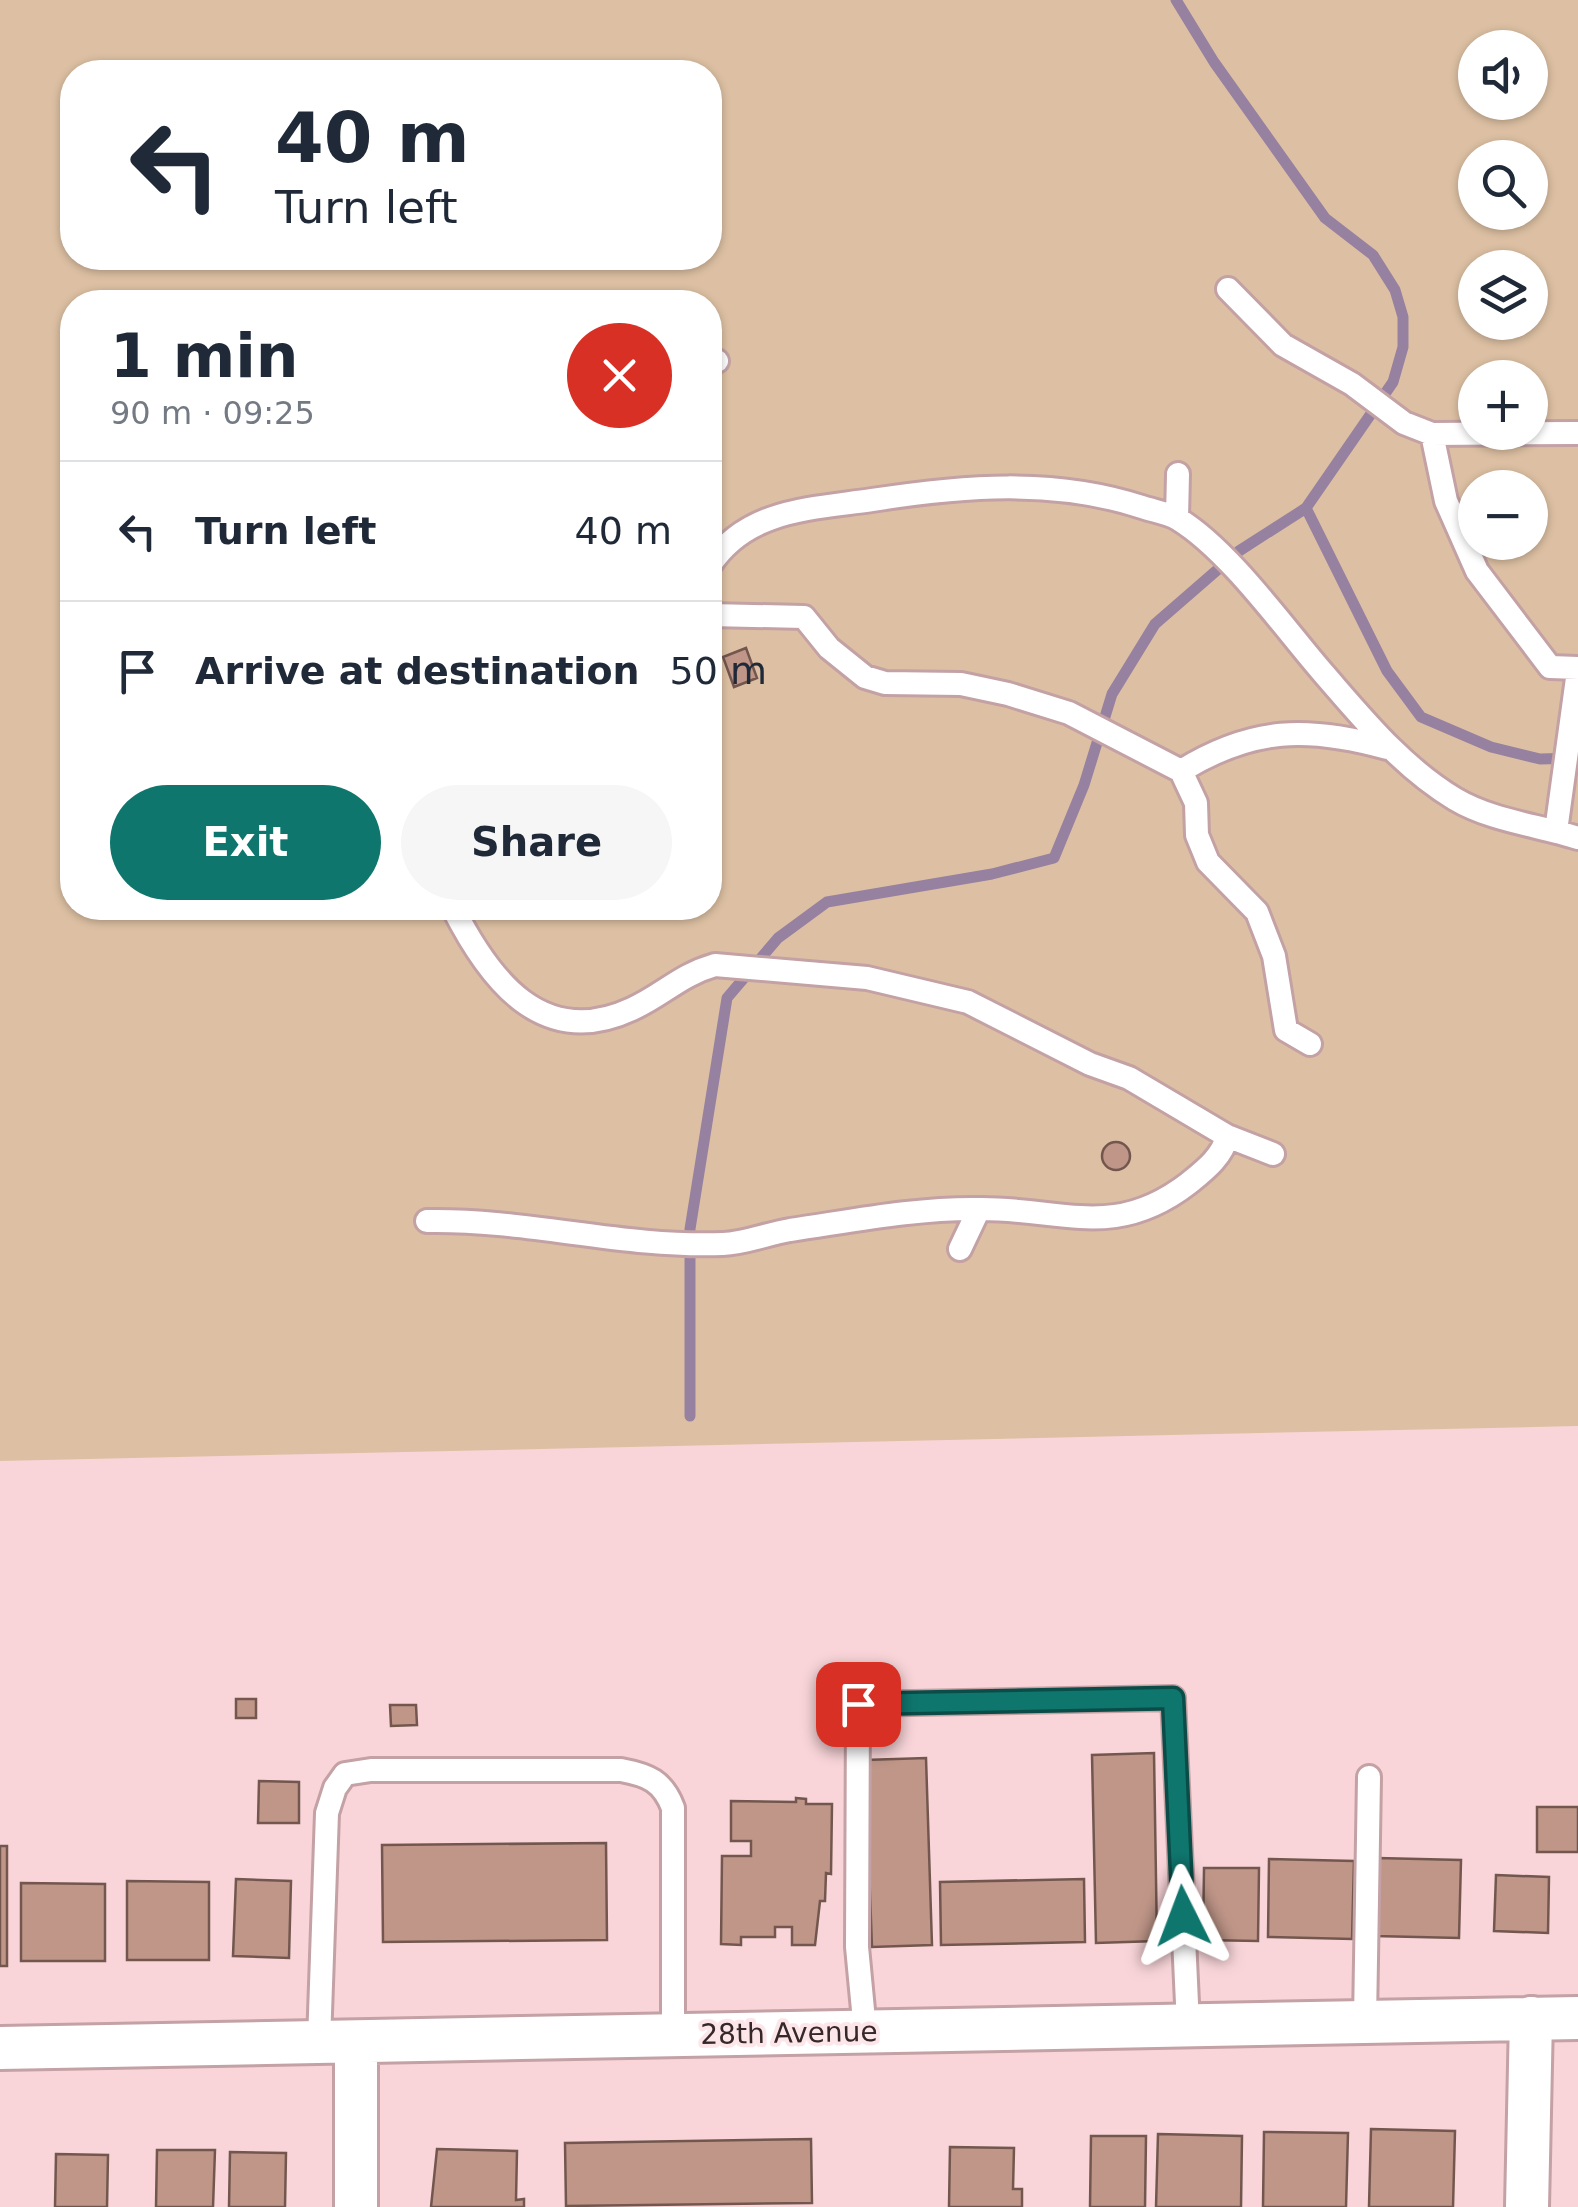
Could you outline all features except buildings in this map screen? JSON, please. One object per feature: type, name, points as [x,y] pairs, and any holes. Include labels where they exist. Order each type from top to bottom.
[{"type":"street","points":[[1527,2207],[1531,2018]]},
{"type":"street","name":"28th Avenue","points":[[0,2048],[1578,2018]]},
{"type":"street","points":[[337,2042],[356,2207]]},
{"type":"lane","points":[[1228,290],[1282,345],[1352,384],[1404,424],[1432,434],[1578,433]]},
{"type":"lane","points":[[722,548],[749,524],[804,510],[936,490],[1019,486],[1094,492],[1177,518],[1242,578],[1387,748],[1456,800],[1502,818],[1567,834],[1560,794],[1578,669],[1550,667],[1476,571],[1446,500],[1432,434]]},
{"type":"lane","points":[[1177,518],[1178,474]]},
{"type":"lane","points":[[722,615],[804,617],[829,648],[864,677],[886,682],[961,684],[1069,714],[1180,771],[1196,803],[1197,835],[1208,862],[1257,912],[1274,956],[1286,1030],[1310,1044]]},
{"type":"lane","points":[[1180,771],[1246,738],[1291,732],[1337,735],[1387,748]]},
{"type":"lane","points":[[460,920],[494,978],[521,1002],[566,1020],[604,1021],[637,1007],[691,972],[715,966],[867,978],[968,1002],[1090,1064],[1129,1078],[1227,1136],[1272,1154]]},
{"type":"lane","points":[[427,1220],[464,1220],[613,1240],[723,1244],[945,1208],[1115,1219],[1137,1213],[1174,1194],[1224,1149],[1227,1136]]},
{"type":"lane","points":[[960,1249],[979,1210]]},
{"type":"lane","points":[[865,2032],[858,1947],[858,1704],[1173,1698],[1188,2025]]},
{"type":"lane","points":[[337,2042],[327,1813],[334,1788],[345,1774],[371,1770],[621,1770],[647,1774],[666,1790],[673,1808],[674,2035]]},
{"type":"lane","points":[[1364,2021],[1369,1777]]},
{"type":"shaded area","points":[[0,0],[1578,0],[1578,1426],[0,1461]]},
{"type":"waterway","points":[[690,1416],[690,1229],[727,998],[778,938],[827,902],[992,874],[1054,858],[1084,785],[1112,694],[1155,624],[1239,551],[1306,508],[1393,382],[1403,347],[1403,317],[1395,290],[1373,255],[1325,218],[1214,62],[1176,0]]},
{"type":"waterway","points":[[1306,508],[1387,671],[1421,717],[1491,747],[1540,759],[1578,758]]},
{"type":"route","points":[[858,1704],[1173,1698],[1183,1916]]}]
